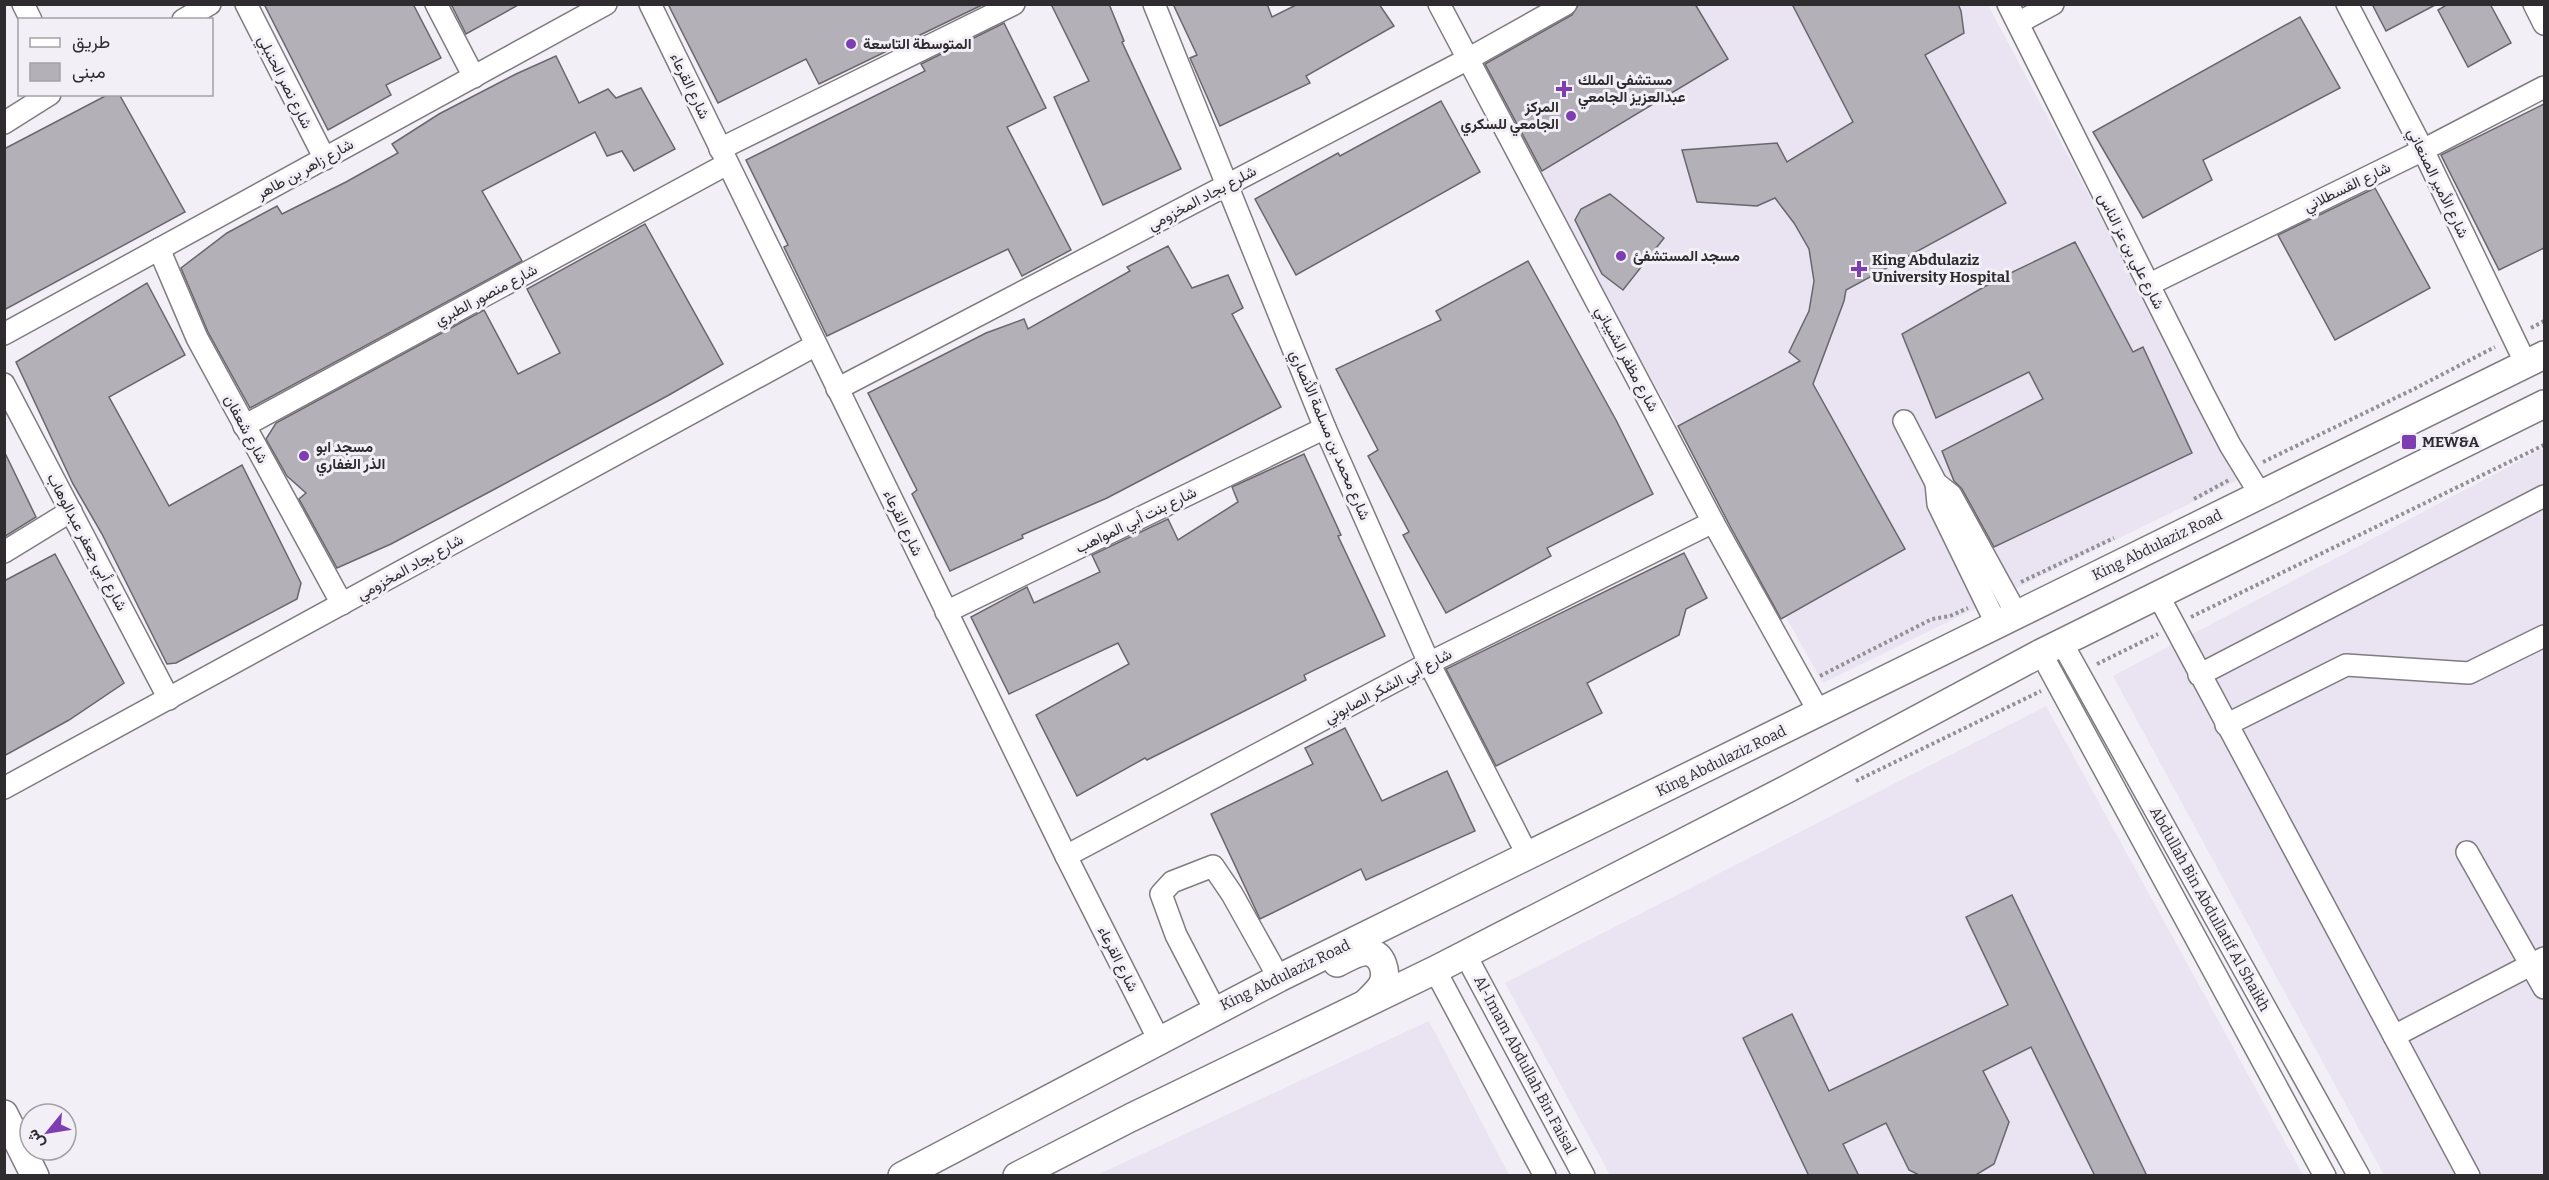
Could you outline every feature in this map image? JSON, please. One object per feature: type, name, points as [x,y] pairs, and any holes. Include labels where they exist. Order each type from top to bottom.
[{"type":"main road","name":"King Abdulaziz Road","points":[[902,1176],[1215,1010],[2535,359]]},
{"type":"main road","points":[[1017,1176],[1130,1118],[1435,970],[1799,783],[2052,648],[2544,404]]},
{"type":"main road","points":[[1037,1105],[1125,1071],[1357,953],[1368,952],[1379,957],[1385,970],[1382,985],[1367,1002]]},
{"type":"main road","points":[[4,1114],[35,1176]]},
{"type":"main road","points":[[4,1148],[19,1176]]},
{"type":"street","points":[[23,4],[30,18]]},
{"type":"street","points":[[186,18],[210,4]]},
{"type":"street","name":"شارع نصر الحنبلي","points":[[246,4],[325,159]]},
{"type":"street","points":[[436,4],[474,77]]},
{"type":"street","name":"شارع زاهر بن طاهر","points":[[4,334],[606,4]]},
{"type":"street","name":"شارع القرعاء","points":[[650,4],[946,612],[1159,1040]]},
{"type":"street","name":"شارع منصور الطبري","points":[[244,426],[724,156],[1014,4]]},
{"type":"street","name":"شارع محمد بن مسلمة الأنصاري","points":[[1154,4],[1225,186],[1325,428],[1430,663],[1528,856]]},
{"type":"street","name":"شارع مظفر الشيباني","points":[[1439,4],[1713,522],[1819,712]]},
{"type":"street","name":"شلرع بجاد المخزومي","points":[[837,389],[1468,59],[1566,4]]},
{"type":"street","points":[[2013,14],[2053,4]]},
{"type":"street","name":"شارع الأمير الصنعاني","points":[[2347,4],[2535,359]]},
{"type":"street","points":[[2534,4],[2544,24]]},
{"type":"street","name":"شارع علي بن عز الناس","points":[[2013,14],[2230,445],[2260,494]]},
{"type":"street","name":"شارع القسطلاني","points":[[2148,285],[2423,150],[2544,87]]},
{"type":"street","points":[[4,123],[47,96]]},
{"type":"street","name":"شارع شعفان","points":[[159,249],[197,338],[342,604]]},
{"type":"street","name":"شارع بجاد المخزومي","points":[[4,788],[816,345]]},
{"type":"street","name":"شارع أبي جعفر عبدالوهاب","points":[[4,384],[169,699]]},
{"type":"street","points":[[1904,421],[1936,483],[1951,495],[2007,620]]},
{"type":"street","name":"شارع بنت أبي المواهب","points":[[946,612],[1325,428]]},
{"type":"street","points":[[2199,675],[2544,496]]},
{"type":"street","points":[[4,552],[71,511]]},
{"type":"street","name":"شارع أبي الشكر الصابوني","points":[[1066,856],[1430,663],[1713,522]]},
{"type":"street","points":[[2158,595],[2469,1176]]},
{"type":"street","points":[[2226,725],[2346,665],[2469,673],[2544,636]]},
{"type":"street","name":"Abdullah Bin Abdullatif Al Shaikh","points":[[2052,648],[2325,1176]]},
{"type":"street","name":"Abdullah Bin Abdullatif Al Shaikh","points":[[2052,648],[2359,1176]]},
{"type":"street","points":[[2467,852],[2538,961],[2544,988]]},
{"type":"street","points":[[1215,1010],[1170,922],[1161,894],[1172,882],[1213,866],[1232,894],[1279,978]]},
{"type":"street","name":"Al-Imam Abdullah Bin Faisal","points":[[1465,954],[1584,1176]]},
{"type":"street","points":[[2394,1036],[2538,961]]},
{"type":"street","points":[[1435,970],[1545,1176]]},
{"type":"path","points":[[2096,665],[2544,445]]},
{"type":"path","points":[[1804,685],[1932,620]]},
{"type":"path","points":[[1851,784],[2050,687]]},
{"type":"shaded area","name":"King Abdulaziz University Hospital","points":[[1586,5],[1988,5],[2240,479],[1823,683],[1472,60]]},
{"type":"shaded area","points":[[2544,448],[2544,1175],[2384,1175],[2113,676]]},
{"type":"shaded area","points":[[2046,706],[2303,1175],[1610,1175],[1505,983]]},
{"type":"shaded area","points":[[1429,1021],[1509,1175],[1097,1175]]},
{"type":"building","points":[[264,4],[413,4],[441,58],[386,85],[391,95],[328,130]]},
{"type":"building","points":[[451,4],[520,4],[466,34]]},
{"type":"building","points":[[668,4],[984,4],[819,84],[806,59],[718,103]]},
{"type":"building","points":[[1051,4],[1109,4],[1124,41],[1122,42],[1181,169],[1103,205],[1054,97],[1089,81]]},
{"type":"building","points":[[1173,4],[1267,4],[1272,17],[1298,4],[1379,4],[1394,26],[1306,76],[1310,83],[1220,126],[1190,58],[1197,55]]},
{"type":"building","name":"المركز الجامعي للسكري","points":[[1579,4],[1695,4],[1728,59],[1542,171],[1485,64],[1572,15]]},
{"type":"building","points":[[1792,4],[1958,4],[1964,33],[1925,55],[2006,203],[1846,290],[1813,384],[1905,549],[1781,619],[1678,426],[1800,361],[1789,352],[1809,311],[1814,281],[1809,249],[1794,223],[1775,198],[1757,206],[1697,202],[1682,150],[1777,143],[1787,162],[1853,122]]},
{"type":"building","points":[[2372,4],[2437,4],[2386,31]]},
{"type":"building","points":[[2448,4],[2490,4],[2511,43],[2468,67],[2438,10]]},
{"type":"building","points":[[2300,17],[2340,88],[2203,160],[2212,180],[2143,218],[2093,132]]},
{"type":"building","points":[[1004,23],[1046,108],[1007,127],[1071,250],[1022,276],[1008,249],[827,336],[784,247],[788,245],[746,160],[925,71],[921,64]]},
{"type":"building","points":[[556,56],[579,103],[608,89],[616,98],[641,88],[675,149],[634,171],[622,151],[607,156],[595,132],[482,191],[522,261],[250,408],[208,332],[181,268],[227,233],[277,206],[282,214],[346,182],[398,153],[392,144],[439,114]]},
{"type":"building","points":[[105,96],[120,96],[185,212],[4,310],[4,149]]},
{"type":"building","points":[[1441,101],[1480,172],[1296,275],[1255,199],[1338,153],[1340,156]]},
{"type":"building","points":[[2544,104],[2544,248],[2499,270],[2441,155]]},
{"type":"building","points":[[2375,188],[2430,288],[2335,340],[2278,235]]},
{"type":"building","name":"مسجد المستشفئ","points":[[1610,194],[1664,238],[1623,290],[1602,274],[1575,220],[1581,209]]},
{"type":"building","points":[[645,224],[723,364],[391,544],[337,568],[299,499],[306,493],[287,476],[266,439],[276,423],[484,310],[518,374],[560,353],[527,289]]},
{"type":"building","points":[[2075,242],[2133,352],[2143,347],[2192,453],[1994,547],[1962,489],[1954,481],[1942,451],[2043,399],[2029,372],[1936,418],[1902,334],[1996,280]]},
{"type":"building","points":[[1168,246],[1192,288],[1228,275],[1243,308],[1232,314],[1281,407],[1107,498],[1022,535],[1023,538],[950,571],[912,494],[917,490],[868,393],[986,333],[1024,319],[1028,329],[1130,271],[1127,267]]},
{"type":"building","points":[[1528,261],[1616,420],[1653,494],[1547,548],[1551,556],[1446,613],[1403,535],[1409,532],[1368,456],[1378,450],[1336,369],[1441,320],[1436,311]]},
{"type":"building","points":[[147,283],[185,355],[109,397],[169,506],[242,465],[301,583],[297,599],[176,663],[167,664],[102,534],[73,484],[16,362]]},
{"type":"building","points":[[4,451],[36,517],[4,537]]},
{"type":"building","points":[[1304,454],[1341,535],[1338,536],[1385,636],[1304,675],[1306,680],[1147,760],[1145,758],[1077,796],[1036,715],[1129,664],[1118,643],[1009,694],[971,617],[1027,587],[1034,603],[1100,572],[1092,555],[1168,519],[1178,540],[1238,502],[1232,487]]},
{"type":"building","points":[[1684,553],[1707,598],[1686,609],[1679,635],[1587,683],[1602,713],[1496,766],[1446,669]]},
{"type":"building","points":[[55,554],[124,683],[69,720],[4,756],[4,581]]},
{"type":"building","points":[[1345,728],[1382,801],[1447,771],[1475,831],[1366,880],[1361,869],[1260,919],[1211,814],[1313,764],[1305,748]]},
{"type":"building","points":[[2012,895],[2147,1176],[2095,1176],[2031,1047],[1983,1071],[2009,1122],[1994,1164],[1974,1176],[1921,1176],[1909,1170],[1886,1123],[1843,1144],[1859,1176],[1809,1176],[1743,1038],[1792,1014],[1829,1091],[2008,1005],[1966,917]]},
{"type":"place","name":"المتوسطة التاسعة","points":[[851,44]]},
{"type":"place","name":"مستشفى الملك عبدالعزيز الجامعي","points":[[1564,89]]},
{"type":"place","name":"المركز الجامعي للسكري","points":[[1571,116]]},
{"type":"place","name":"مسجد المستشفئ","points":[[1621,256]]},
{"type":"place","name":"King Abdulaziz University Hospital","points":[[1859,269]]},
{"type":"place","name":"MEW&A","points":[[2409,442]]},
{"type":"place","name":"مسجد ابو الذر الغفاري","points":[[304,456]]}]
